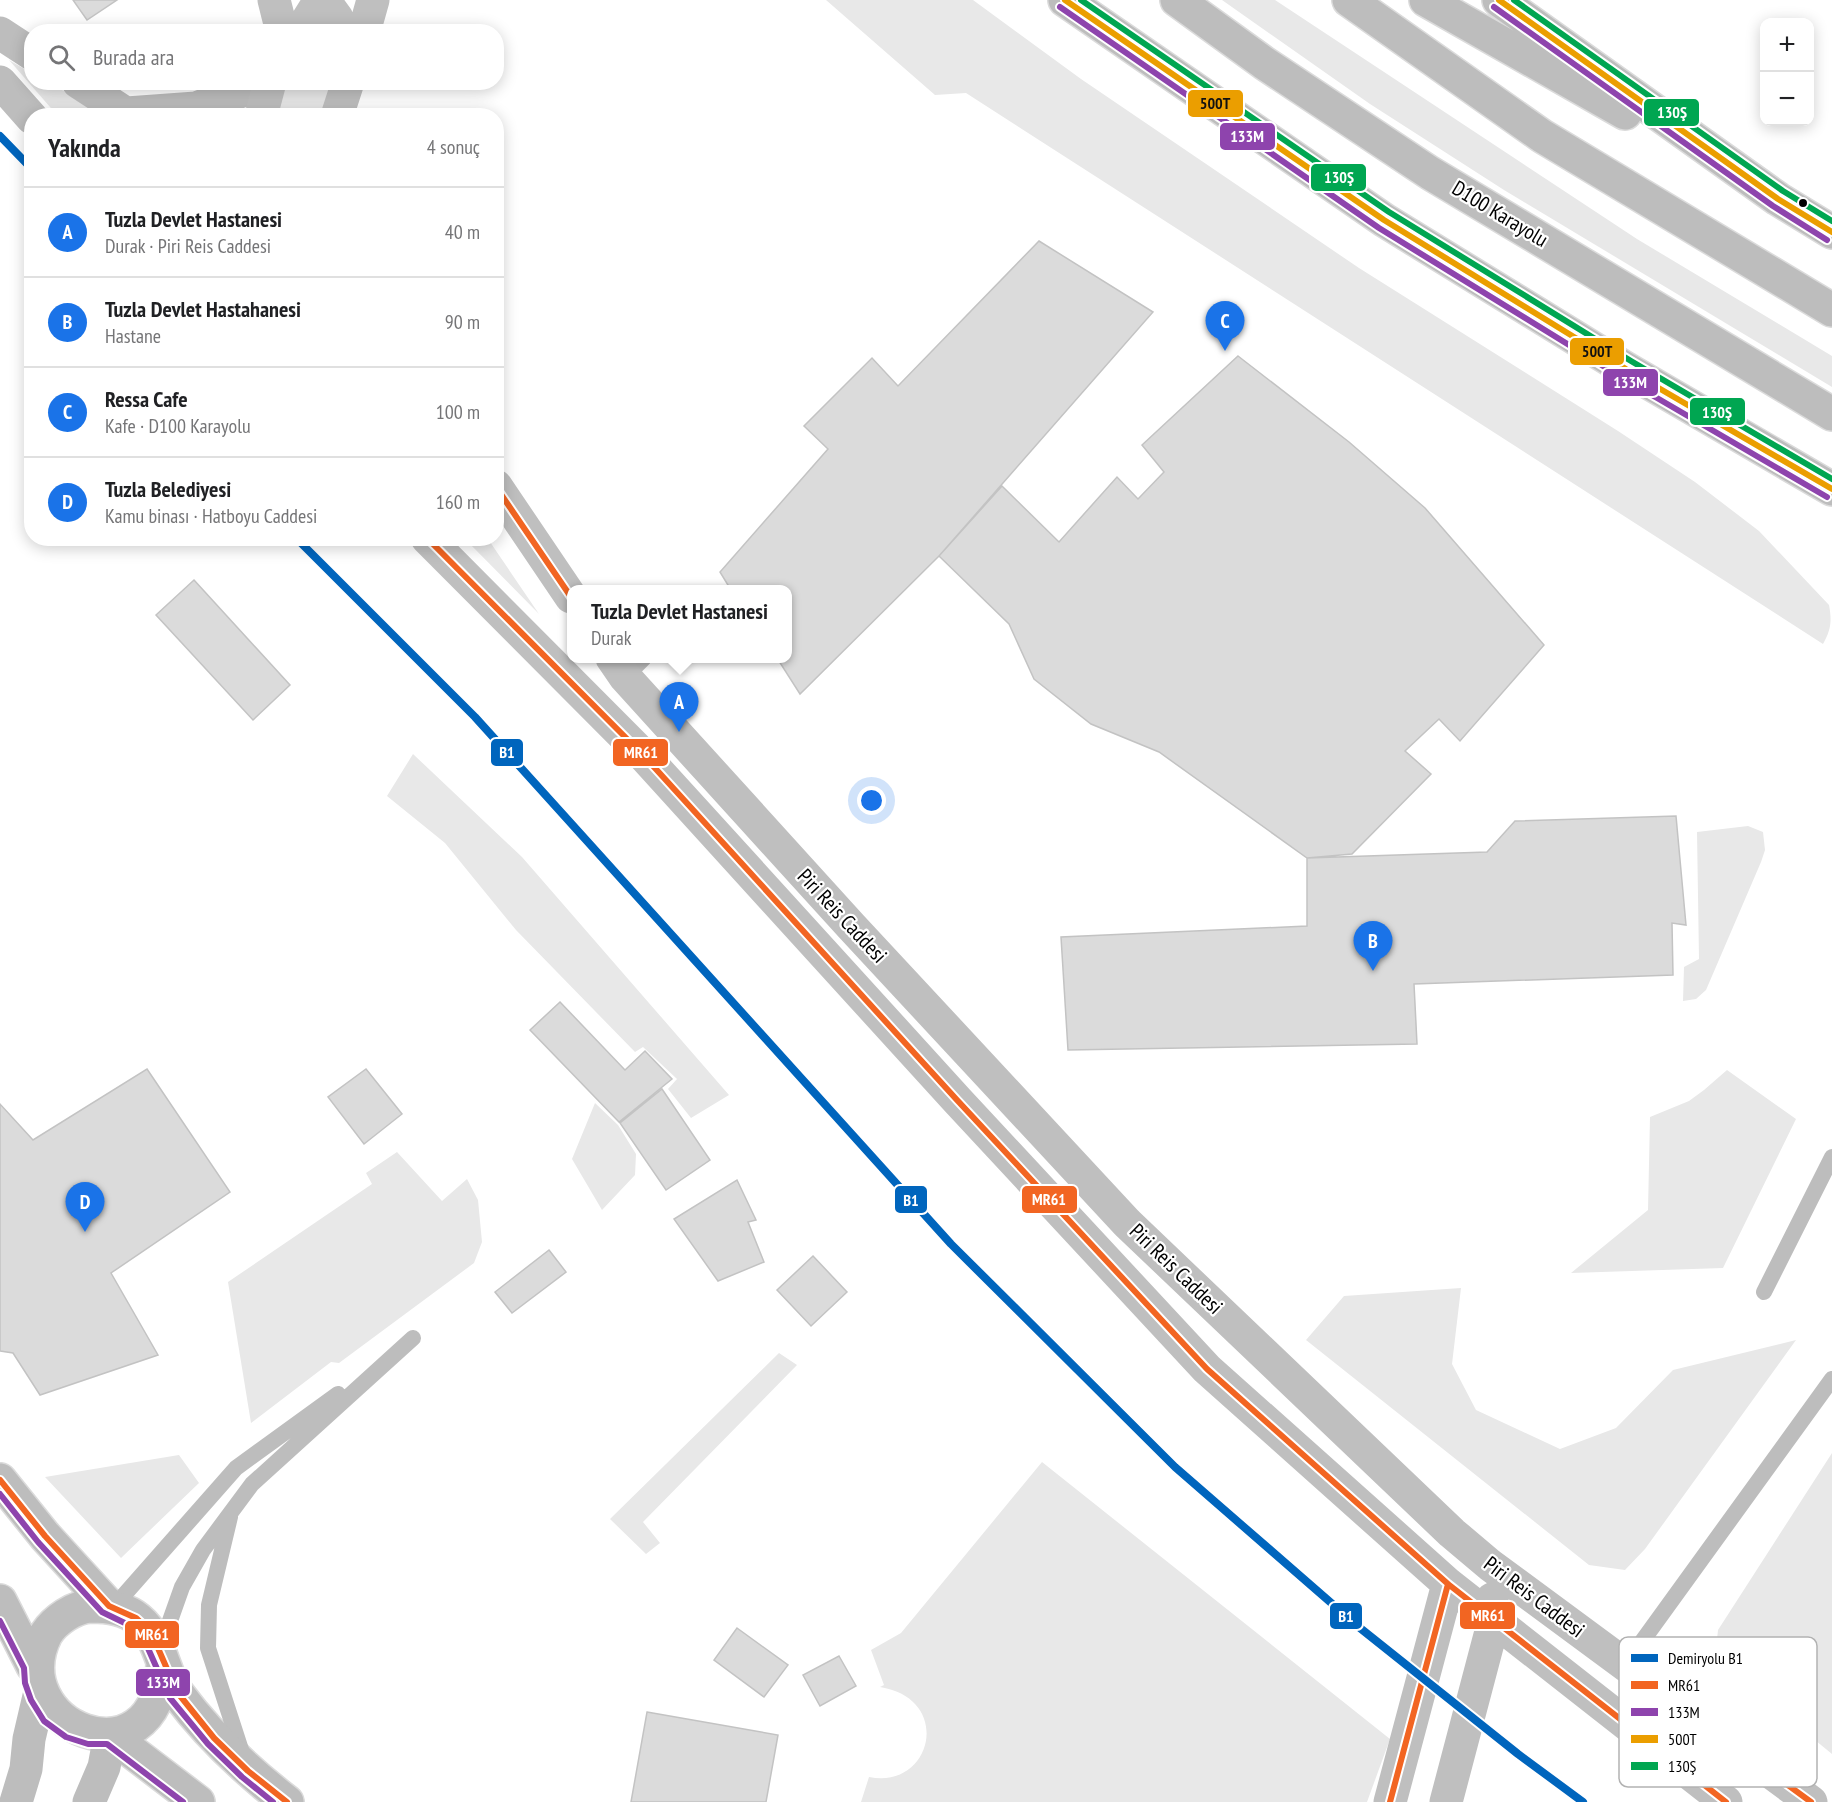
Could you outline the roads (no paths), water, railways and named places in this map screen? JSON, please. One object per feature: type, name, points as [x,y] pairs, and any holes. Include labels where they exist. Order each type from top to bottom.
[{"type":"main road","points":[[1065,0],[1384,220],[1626,369],[1832,489]]},
{"type":"main road","name":"D100 Karayolu","points":[[1177,0],[1264,63],[1430,173],[1832,414]]},
{"type":"main road","points":[[1349,0],[1542,136],[1832,310]]},
{"type":"main road","points":[[1426,0],[1832,232]]},
{"type":"main road","points":[[1499,0],[1778,200]]},
{"type":"main road","points":[[0,33],[24,49]]},
{"type":"main road","points":[[0,82],[24,109]]},
{"type":"main road","points":[[91,90],[119,108]]},
{"type":"main road","points":[[196,108],[247,90]]},
{"type":"main road","points":[[0,1480],[45,1536],[113,1608]]},
{"type":"main road","points":[[0,1601],[51,1715],[69,1728],[90,1735],[110,1735],[128,1728],[144,1717],[156,1701],[162,1683],[162,1657]]},
{"type":"main road","points":[[16,1802],[26,1769],[38,1645],[50,1627],[67,1614],[87,1606],[113,1608],[136,1618],[151,1632],[177,1692],[214,1738],[248,1772],[287,1802]]},
{"type":"main road","points":[[89,1802],[104,1767],[110,1735]]},
{"type":"main road","points":[[110,1735],[198,1802]]},
{"type":"street","points":[[274,0],[280,24]]},
{"type":"street","points":[[306,24],[322,0],[339,24]]},
{"type":"street","points":[[366,24],[373,0]]},
{"type":"street","points":[[263,108],[267,90]]},
{"type":"street","points":[[340,108],[345,90]]},
{"type":"street","points":[[356,90],[357,108]]},
{"type":"street","points":[[504,498],[567,591]]},
{"type":"street","name":"Piri Reis Caddesi","points":[[435,546],[644,756],[957,1100],[1207,1369],[1448,1584],[1619,1718]]},
{"type":"street","name":"Piri Reis Caddesi","points":[[627,665],[851,926],[1127,1223],[1452,1533],[1490,1565],[1619,1661]]},
{"type":"street","points":[[1390,1802],[1448,1584],[1490,1565],[1494,1620],[1446,1802]]},
{"type":"street","name":"Piri Reis Caddesi","points":[[1707,1787],[1726,1802]]},
{"type":"street","name":"Piri Reis Caddesi","points":[[1791,1787],[1811,1802]]},
{"type":"lane","points":[[1764,1292],[1832,1157]]},
{"type":"lane","points":[[113,1608],[236,1468],[413,1338],[252,1484],[203,1550],[182,1587],[162,1657]]},
{"type":"lane","points":[[1645,1637],[1832,1379]]},
{"type":"lane","points":[[231,1512],[209,1605],[208,1648],[248,1772]]},
{"type":"rail line","name":"B1","points":[[0,136],[24,161]]},
{"type":"rail line","name":"B1","points":[[304,546],[475,717],[951,1244],[1175,1467],[1360,1628],[1518,1754],[1583,1802]]},
{"type":"place","name":"Ressa Cafe","points":[[1225,351]]},
{"type":"place","name":"Tuzla Devlet Hastanesi","points":[[679,732]]},
{"type":"place","name":"Tuzla Devlet Hastahanesi","points":[[1373,971]]},
{"type":"place","name":"Tuzla Belediyesi","points":[[85,1232]]}]
